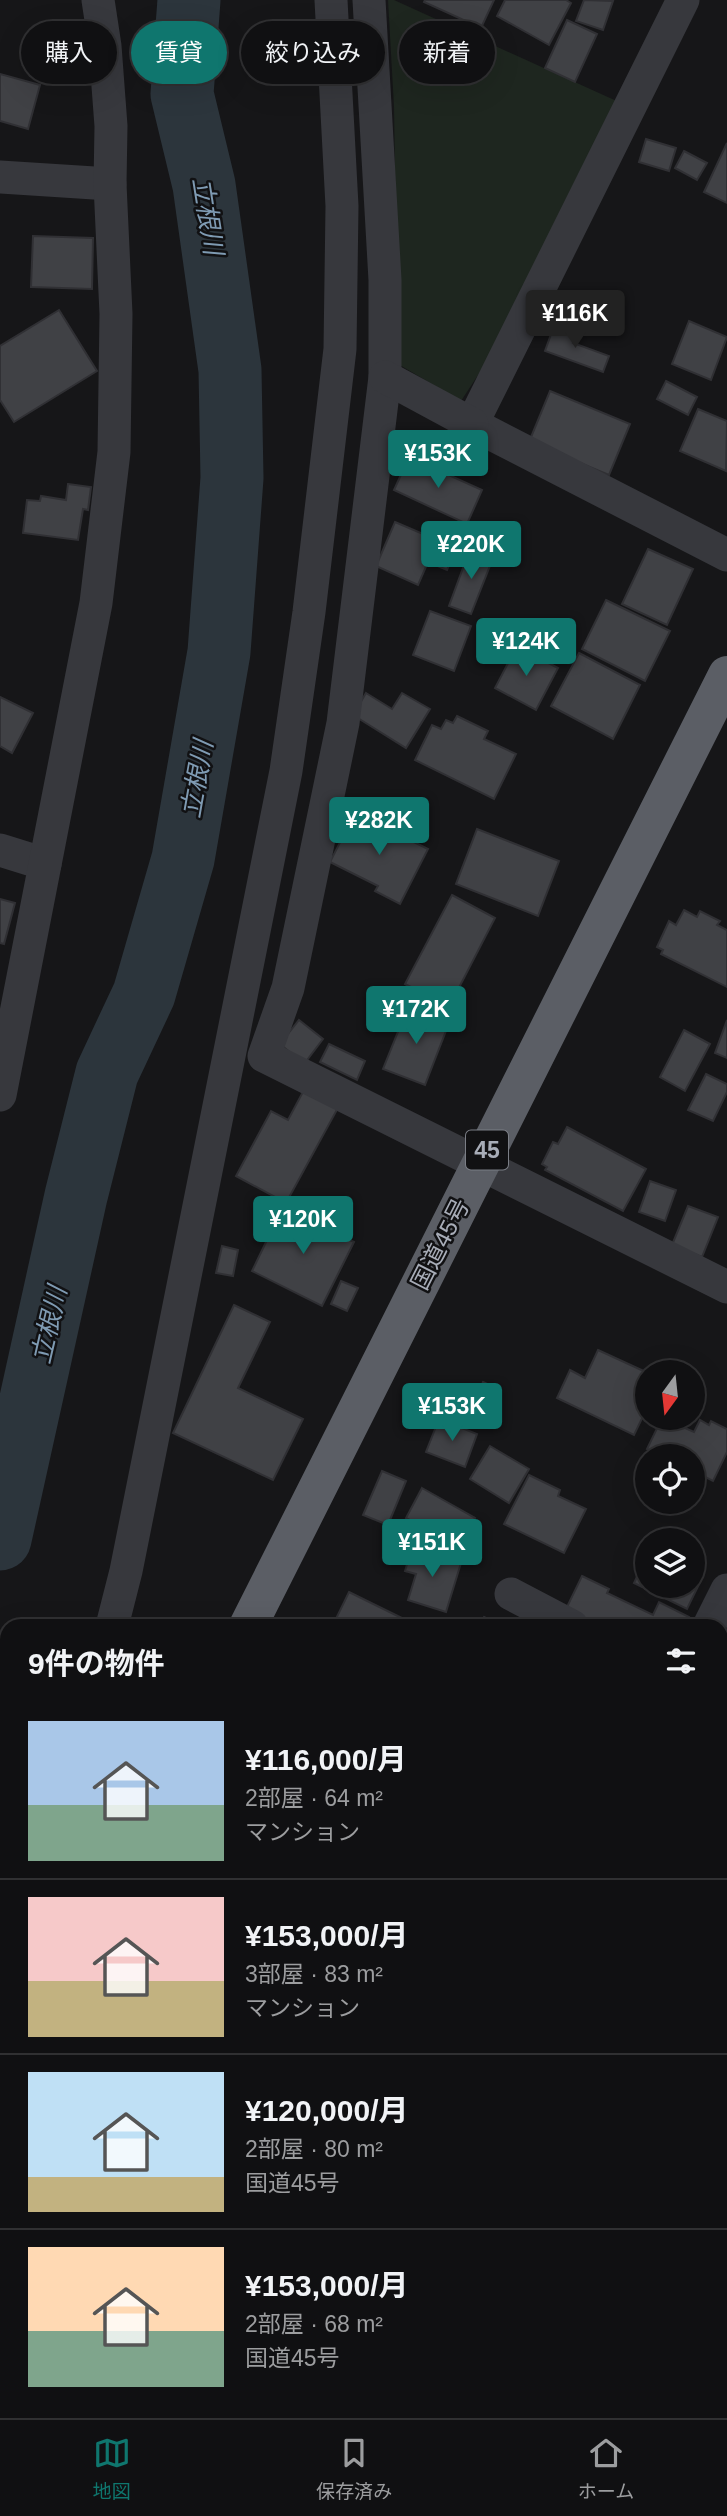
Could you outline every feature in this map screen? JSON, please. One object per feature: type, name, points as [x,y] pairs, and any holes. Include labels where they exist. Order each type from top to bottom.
[{"type":"highway","name":"国道45号","points":[[252,1619],[727,675]]},
{"type":"street","points":[[0,1095],[96,603],[114,452],[116,314],[110,184],[110,113],[105,46],[98,0]]},
{"type":"street","points":[[113,1619],[129,1558],[286,771],[309,612],[340,349],[342,206],[331,0]]},
{"type":"street","points":[[369,0],[386,280],[386,377],[343,723],[288,988],[264,1056],[727,1287]]},
{"type":"street","points":[[472,424],[681,1]]},
{"type":"street","points":[[0,177],[110,184]]},
{"type":"street","points":[[386,377],[727,555]]},
{"type":"street","points":[[0,850],[45,864]]},
{"type":"street","points":[[712,1619],[727,1590]]},
{"type":"street","points":[[511,1594],[559,1619]]},
{"type":"shaded area","points":[[388,0],[394,0],[440,21],[399,21],[399,84],[495,84],[495,46],[621,103],[497,346],[461,401],[398,364],[394,107]]},
{"type":"building","points":[[494,0],[484,21],[466,21],[424,2]]},
{"type":"building","points":[[505,0],[566,0],[571,3],[549,45],[497,16]]},
{"type":"building","points":[[584,0],[613,1],[603,30],[576,21]]},
{"type":"building","points":[[567,20],[597,34],[575,82],[545,68]]},
{"type":"building","points":[[0,74],[21,80],[21,84],[40,85],[28,129],[0,121]]},
{"type":"building","points":[[646,139],[676,148],[669,171],[639,162]]},
{"type":"building","points":[[727,143],[727,203],[704,192]]},
{"type":"building","points":[[684,151],[707,163],[697,180],[675,168]]},
{"type":"building","points":[[33,236],[93,238],[92,289],[31,287]]},
{"type":"building","points":[[59,310],[97,371],[14,422],[0,400],[0,346]]},
{"type":"building","points":[[689,321],[727,337],[711,380],[672,364]]},
{"type":"building","points":[[554,326],[577,334],[573,343],[609,356],[603,372],[545,351]]},
{"type":"building","points":[[666,381],[697,397],[688,415],[657,399]]},
{"type":"building","points":[[550,391],[630,424],[609,475],[529,442]]},
{"type":"building","points":[[698,409],[727,421],[726,471],[680,451]]},
{"type":"building","points":[[409,457],[482,490],[467,524],[394,490]]},
{"type":"building","points":[[68,484],[91,487],[88,510],[83,509],[78,540],[23,533],[27,500],[40,501],[41,496],[66,500]]},
{"type":"building","points":[[395,522],[456,548],[447,570],[428,562],[418,585],[376,566]]},
{"type":"building","points":[[470,549],[493,558],[471,614],[449,606]]},
{"type":"building","points":[[648,549],[693,569],[667,625],[622,604]]},
{"type":"building","points":[[606,600],[670,631],[645,681],[582,649]]},
{"type":"building","points":[[430,611],[471,626],[454,671],[413,655]]},
{"type":"building","points":[[517,646],[558,668],[536,710],[495,688]]},
{"type":"building","points":[[579,653],[640,685],[613,739],[551,706]]},
{"type":"building","points":[[366,693],[392,709],[402,693],[430,709],[406,748],[353,715]]},
{"type":"building","points":[[0,697],[33,713],[12,753],[0,746]]},
{"type":"building","points":[[457,716],[488,731],[484,739],[516,754],[494,799],[415,760],[432,725],[441,729],[446,720],[453,723]]},
{"type":"building","points":[[355,813],[428,849],[400,904],[375,891],[378,886],[330,862]]},
{"type":"building","points":[[477,829],[559,861],[538,916],[456,884]]},
{"type":"building","points":[[452,895],[495,918],[449,1007],[405,984]]},
{"type":"building","points":[[0,899],[15,903],[4,944],[0,943]]},
{"type":"building","points":[[684,910],[697,917],[700,911],[720,921],[717,925],[727,930],[727,987],[661,954],[663,950],[657,947],[669,921],[676,925]]},
{"type":"building","points":[[408,1007],[449,1023],[425,1085],[383,1069]]},
{"type":"building","points":[[299,1020],[323,1039],[304,1064],[280,1044]]},
{"type":"building","points":[[727,1020],[727,1058],[715,1053]]},
{"type":"building","points":[[684,1030],[710,1044],[685,1091],[660,1077]]},
{"type":"building","points":[[329,1044],[365,1061],[357,1080],[320,1062]]},
{"type":"building","points":[[706,1074],[727,1084],[727,1092],[713,1121],[688,1110]]},
{"type":"building","points":[[305,1088],[339,1106],[286,1203],[236,1176],[271,1111],[288,1120]]},
{"type":"building","points":[[567,1127],[646,1169],[623,1211],[545,1170],[547,1167],[542,1164],[553,1142],[558,1144]]},
{"type":"building","points":[[650,1181],[676,1190],[665,1221],[639,1212]]},
{"type":"building","points":[[688,1206],[718,1217],[702,1257],[672,1245]]},
{"type":"building","points":[[283,1207],[354,1242],[322,1306],[252,1271]]},
{"type":"building","points":[[222,1246],[238,1250],[233,1276],[216,1273]]},
{"type":"building","points":[[341,1281],[358,1288],[347,1311],[331,1304]]},
{"type":"building","points":[[234,1305],[270,1322],[238,1388],[303,1419],[273,1480],[173,1433]]},
{"type":"building","points":[[598,1350],[635,1367],[636,1430],[634,1435],[557,1398],[570,1370],[585,1378]]},
{"type":"building","points":[[483,1382],[500,1390],[489,1413],[473,1406]]},
{"type":"building","points":[[439,1419],[477,1434],[465,1467],[426,1452]]},
{"type":"building","points":[[711,1421],[727,1429],[727,1452],[713,1481],[705,1477],[705,1444],[649,1444],[656,1430],[694,1432],[705,1430],[705,1423],[709,1425]]},
{"type":"building","points":[[490,1446],[529,1469],[509,1503],[470,1479]]},
{"type":"building","points":[[382,1471],[406,1481],[388,1525],[363,1515]]},
{"type":"building","points":[[529,1475],[560,1490],[558,1496],[586,1509],[564,1553],[504,1524]]},
{"type":"building","points":[[422,1488],[475,1518],[459,1547],[406,1518]]},
{"type":"building","points":[[412,1548],[461,1563],[446,1612],[408,1600],[416,1574],[405,1571]]},
{"type":"building","points":[[582,1576],[609,1589],[607,1593],[653,1615],[659,1602],[689,1617],[582,1619],[565,1611]]},
{"type":"building","points":[[349,1592],[404,1619],[336,1619]]},
{"type":"building","points":[[665,1598],[692,1598],[687,1609]]},
{"type":"waterway","name":"立根川","points":[[0,1539],[76,1196],[107,1073],[144,994],[183,859],[219,652],[232,478],[230,370],[204,185],[182,94],[189,0]]}]
